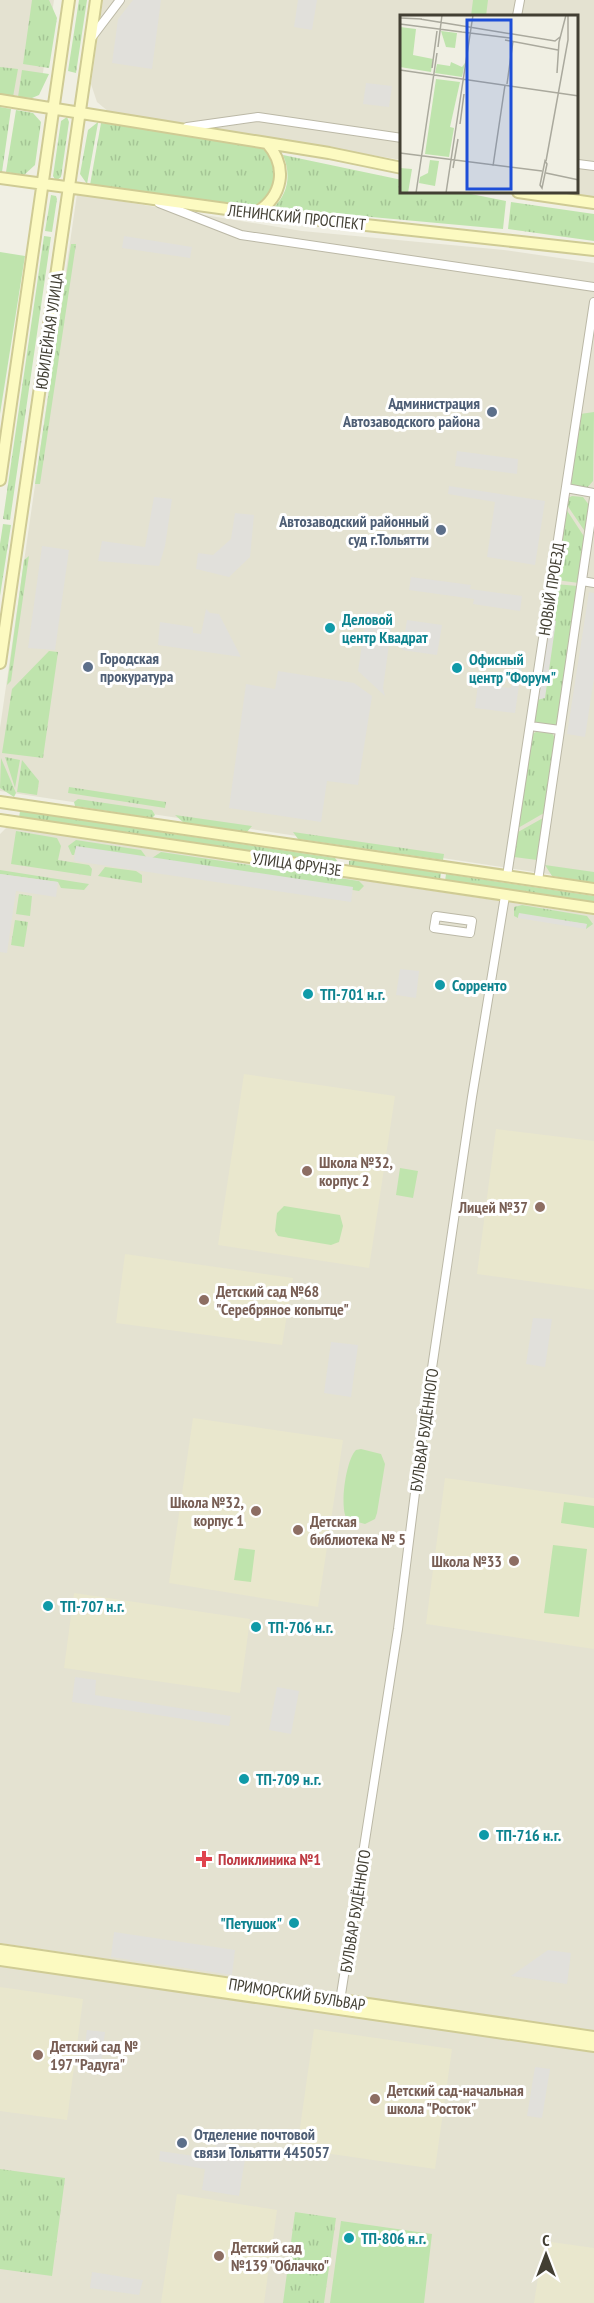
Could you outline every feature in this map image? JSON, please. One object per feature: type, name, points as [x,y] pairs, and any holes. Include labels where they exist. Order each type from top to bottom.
[{"type":"main road","name":"ЮБИЛЕЙНАЯ УЛИЦА","points":[[0,480],[69,0]]},
{"type":"main road","name":"ЮБИЛЕЙНАЯ УЛИЦА","points":[[0,663],[96,0]]},
{"type":"main road","points":[[0,100],[179,128],[400,168]]},
{"type":"main road","points":[[256,213],[273,198],[280,179],[278,158],[267,143]]},
{"type":"main road","name":"ЛЕНИНСКИЙ ПРОСПЕКТ","points":[[0,178],[256,213],[594,250]]},
{"type":"main road","points":[[532,194],[594,203]]},
{"type":"main road","name":"УЛИЦА ФРУНЗЕ","points":[[0,802],[594,889]]},
{"type":"main road","name":"УЛИЦА ФРУНЗЕ","points":[[0,820],[594,908]]},
{"type":"main road","points":[[343,871],[346,853]]},
{"type":"main road","name":"ПРИМОРСКИЙ БУЛЬВАР","points":[[0,1950],[594,2037]]},
{"type":"main road","points":[[0,1960],[594,2046]]},
{"type":"street","points":[[91,39],[120,0]]},
{"type":"street","points":[[517,15],[520,0]]},
{"type":"street","points":[[179,128],[258,117],[400,138]]},
{"type":"street","points":[[579,164],[594,166]]},
{"type":"street","points":[[146,198],[241,235],[594,287]]},
{"type":"street","name":"НОВЫЙ ПРОЕЗД","points":[[507,876],[594,302]]},
{"type":"street","points":[[566,489],[594,494]]},
{"type":"street","name":"НОВЫЙ ПРОЕЗД","points":[[538,881],[594,498]]},
{"type":"street","name":"НОВЫЙ ПРОЕЗД","points":[[582,581],[594,583]]},
{"type":"street","points":[[530,726],[560,730]]},
{"type":"street","name":"БУЛЬВАР БУДЁННОГО","points":[[340,2001],[387,1705],[423,1429],[470,1108],[505,896]]},
{"type":"street","points":[[436,916],[472,921],[470,933],[434,928],[436,916]]},
{"type":"shaded area","points":[[0,0],[54,0],[42,79],[26,97],[0,93]]},
{"type":"shaded area","points":[[103,0],[594,0],[594,198],[566,194],[579,194],[579,15],[400,15],[400,160],[109,112],[97,102],[91,84]]},
{"type":"shaded area","points":[[133,0],[161,0],[152,69],[112,63],[118,19]]},
{"type":"shaded area","points":[[298,0],[317,0],[312,30],[294,27]]},
{"type":"shaded area","points":[[366,83],[392,86],[389,107],[363,104]]},
{"type":"shaded area","points":[[77,194],[302,231],[504,250],[594,263],[594,881],[0,791],[0,728]]},
{"type":"shaded area","points":[[124,236],[192,247],[190,258],[122,248]]},
{"type":"shaded area","points":[[457,451],[518,459],[517,474],[455,466]]},
{"type":"shaded area","points":[[449,486],[545,501],[535,565],[487,557],[495,502],[448,494]]},
{"type":"shaded area","points":[[154,497],[172,499],[165,546],[159,566],[98,561],[102,541],[145,547]]},
{"type":"shaded area","points":[[235,513],[254,515],[250,557],[229,577],[196,569],[198,553],[213,555],[231,539]]},
{"type":"shaded area","points":[[42,546],[69,550],[55,650],[28,648]]},
{"type":"shaded area","points":[[411,577],[471,585],[470,589],[522,596],[520,611],[473,604],[474,599],[409,590]]},
{"type":"shaded area","points":[[589,592],[594,593],[594,678],[585,737],[567,734]]},
{"type":"shaded area","points":[[206,609],[210,613],[219,614],[241,657],[158,645],[160,622],[193,627],[193,633],[201,634]]},
{"type":"shaded area","points":[[367,612],[393,615],[383,688],[385,696],[358,671]]},
{"type":"shaded area","points":[[550,618],[556,621],[545,698],[537,700]]},
{"type":"shaded area","points":[[407,620],[442,625],[437,655],[402,650]]},
{"type":"shaded area","points":[[515,656],[523,657],[515,713],[475,708],[478,684],[511,688]]},
{"type":"shaded area","points":[[278,671],[354,683],[372,696],[358,785],[327,781],[321,822],[229,808],[246,684],[275,689]]},
{"type":"shaded area","points":[[7,827],[594,915],[594,2031],[0,1943],[0,834]]},
{"type":"shaded area","points":[[76,846],[353,887],[351,902],[74,861]]},
{"type":"shaded area","points":[[0,874],[58,882],[56,897],[16,891],[7,953],[0,952]]},
{"type":"shaded area","points":[[519,913],[587,924],[586,929],[518,918]]},
{"type":"shaded area","points":[[400,969],[419,971],[416,998],[396,995]]},
{"type":"shaded area","name":"Школа №32, корпус 2","points":[[244,1074],[395,1096],[369,1268],[218,1245]]},
{"type":"shaded area","name":"Лицей №37","points":[[496,1129],[594,1141],[594,1290],[477,1274]]},
{"type":"shaded area","name":"Детский сад №68 \"Серебряное копытце\"","points":[[125,1254],[293,1278],[282,1345],[116,1323]]},
{"type":"shaded area","points":[[533,1318],[552,1319],[545,1367],[526,1364]]},
{"type":"shaded area","points":[[331,1342],[358,1345],[351,1397],[324,1393]]},
{"type":"shaded area","name":"Школа №32, корпус 1","points":[[193,1418],[343,1440],[318,1607],[169,1583]]},
{"type":"shaded area","name":"Школа №33","points":[[445,1478],[594,1498],[594,1649],[426,1624]]},
{"type":"shaded area","points":[[74,1593],[250,1619],[240,1693],[64,1668]]},
{"type":"shaded area","points":[[75,1677],[96,1680],[95,1695],[231,1716],[229,1726],[72,1702]]},
{"type":"shaded area","points":[[277,1687],[299,1691],[291,1734],[269,1730]]},
{"type":"shaded area","points":[[114,1932],[235,1950],[232,1975],[111,1957]]},
{"type":"shaded area","points":[[548,1950],[571,1953],[567,1984],[511,1976]]},
{"type":"shaded area","points":[[0,1963],[594,2050],[594,2303],[0,2303]]},
{"type":"shaded area","name":"Детский сад № 197 \"Радуга\"","points":[[0,1987],[83,1999],[67,2120],[0,2111]]},
{"type":"shaded area","name":"Детский сад-начальная школа \"Росток\"","points":[[314,2029],[452,2049],[435,2169],[297,2149]]},
{"type":"shaded area","points":[[87,2030],[105,2032],[100,2072],[82,2069]]},
{"type":"shaded area","points":[[535,2067],[550,2069],[542,2118],[527,2116]]},
{"type":"shaded area","points":[[217,2142],[247,2147],[239,2196],[202,2190],[205,2169],[159,2161],[160,2151],[214,2159]]},
{"type":"shaded area","name":"Детский сад №139 \"Облачко\"","points":[[177,2194],[277,2210],[264,2303],[161,2303]]},
{"type":"shaded area","points":[[544,2241],[594,2248],[594,2303],[534,2303]]},
{"type":"shaded area","points":[[92,2272],[143,2280],[139,2295],[90,2288]]},
{"type":"green space","points":[[32,0],[49,0],[57,18],[49,68],[23,64]]},
{"type":"green space","points":[[79,0],[87,0],[76,73],[68,71]]},
{"type":"green space","points":[[473,0],[488,0],[486,15],[471,15]]},
{"type":"green space","points":[[0,67],[18,69],[13,97],[0,95]]},
{"type":"green space","points":[[22,70],[49,74],[39,95],[32,98],[18,97]]},
{"type":"green space","points":[[0,107],[11,109],[2,172],[0,172]]},
{"type":"green space","points":[[16,110],[33,113],[41,122],[35,165],[24,175],[6,172]]},
{"type":"green space","points":[[67,117],[69,122],[61,177],[56,181],[53,176],[61,121]]},
{"type":"green space","points":[[98,122],[87,184],[80,174],[88,130]]},
{"type":"green space","points":[[101,123],[259,145],[271,160],[274,170],[272,188],[261,203],[252,208],[90,185]]},
{"type":"green space","points":[[283,155],[400,180],[400,194],[471,194],[506,201],[503,229],[273,208],[282,196],[287,183],[286,162]]},
{"type":"green space","points":[[51,195],[56,196],[57,199],[52,232],[45,231]]},
{"type":"green space","points":[[511,202],[594,214],[594,241],[508,229]]},
{"type":"green space","points":[[44,236],[51,237],[10,520],[3,519]]},
{"type":"green space","points":[[71,244],[76,244],[40,484],[35,484]]},
{"type":"green space","points":[[0,252],[25,256],[0,414]]},
{"type":"green space","points":[[594,412],[593,481],[587,488],[571,486],[580,414]]},
{"type":"green space","points":[[583,497],[589,505],[586,533],[567,505],[568,498]]},
{"type":"green space","points":[[566,509],[585,538],[579,583],[556,580]]},
{"type":"green space","points":[[3,524],[11,525],[0,596],[0,544]]},
{"type":"green space","points":[[29,556],[11,681],[7,685],[24,560]]},
{"type":"green space","points":[[555,584],[578,586],[558,723],[554,726],[536,724],[534,719]]},
{"type":"green space","points":[[49,651],[58,652],[43,758],[2,753],[12,689]]},
{"type":"green space","points":[[552,733],[555,738],[544,813],[518,828],[532,734]]},
{"type":"green space","points":[[5,757],[20,760],[15,788]]},
{"type":"green space","points":[[1,758],[16,793],[14,797],[0,788]]},
{"type":"green space","points":[[22,760],[39,781],[37,795],[17,792]]},
{"type":"green space","points":[[69,787],[166,802],[165,808],[68,793]]},
{"type":"green space","points":[[78,799],[152,810],[155,815],[152,818],[75,806],[74,802]]},
{"type":"green space","points":[[20,811],[335,858],[338,862],[335,864],[19,818]]},
{"type":"green space","points":[[175,815],[252,826],[247,832],[184,823]]},
{"type":"green space","points":[[543,818],[537,860],[514,857],[518,832]]},
{"type":"green space","points":[[16,831],[57,838],[61,846],[58,860],[89,865],[92,869],[91,876],[11,864]]},
{"type":"green space","points":[[293,832],[444,854],[443,860],[298,839]]},
{"type":"green space","points":[[76,840],[141,850],[147,858],[76,848],[72,855],[68,846]]},
{"type":"green space","points":[[161,852],[359,881],[364,886],[359,891],[152,858]]},
{"type":"green space","points":[[349,861],[441,873],[440,880],[349,866]]},
{"type":"green space","points":[[545,865],[594,872],[594,883],[552,876]]},
{"type":"green space","points":[[105,867],[136,871],[142,875],[142,883],[98,876]]},
{"type":"green space","points":[[0,870],[89,884],[84,890],[61,888],[58,882],[0,874]]},
{"type":"green space","points":[[446,874],[594,896],[594,903],[445,881]]},
{"type":"green space","points":[[19,894],[32,896],[30,916],[16,914]]},
{"type":"green space","points":[[522,905],[587,916],[593,924],[586,929],[586,924],[519,914],[518,918],[514,916],[514,907]]},
{"type":"green space","points":[[15,920],[28,922],[24,947],[11,945]]},
{"type":"green space","points":[[400,1168],[418,1171],[413,1198],[396,1195]]},
{"type":"green space","points":[[284,1206],[340,1215],[343,1226],[339,1242],[331,1245],[278,1236],[275,1231],[277,1213]]},
{"type":"green space","points":[[356,1450],[381,1454],[385,1464],[375,1519],[365,1524],[347,1519],[344,1505],[349,1463]]},
{"type":"green space","points":[[564,1502],[594,1506],[594,1528],[561,1523]]},
{"type":"green space","points":[[553,1545],[587,1549],[579,1617],[544,1613]]},
{"type":"green space","points":[[239,1548],[255,1550],[251,1582],[234,1580]]},
{"type":"green space","points":[[0,2169],[65,2178],[52,2276],[0,2269]]},
{"type":"green space","points":[[295,2212],[336,2218],[324,2303],[283,2303]]},
{"type":"green space","points":[[341,2221],[432,2234],[424,2303],[330,2303]]},
{"type":"place","name":"Администрация Автозаводского района","points":[[492,412]]},
{"type":"place","name":"Автозаводский районный суд г.Тольятти","points":[[441,530]]},
{"type":"place","name":"Деловой центр Квадрат","points":[[330,628]]},
{"type":"place","name":"Городская прокуратура","points":[[88,667]]},
{"type":"place","name":"Офисный центр \"Форум\"","points":[[457,668]]},
{"type":"place","name":"Сорренто","points":[[440,985]]},
{"type":"place","name":"ТП-701 н.г.","points":[[308,994]]},
{"type":"place","name":"Школа №32, корпус 2","points":[[307,1171]]},
{"type":"place","name":"Лицей №37","points":[[540,1207]]},
{"type":"place","name":"Детский сад №68 \"Серебряное копытце\"","points":[[204,1300]]},
{"type":"place","name":"Школа №32, корпус 1","points":[[256,1511]]},
{"type":"place","name":"Детская библиотека № 5","points":[[298,1530]]},
{"type":"place","name":"Школа №33","points":[[514,1561]]},
{"type":"place","name":"ТП-707 н.г.","points":[[48,1606]]},
{"type":"place","name":"ТП-706 н.г.","points":[[256,1627]]},
{"type":"place","name":"ТП-709 н.г.","points":[[244,1779]]},
{"type":"place","name":"ТП-716 н.г.","points":[[484,1835]]},
{"type":"place","name":"Поликлиника №1","points":[[204,1859]]},
{"type":"place","name":"\"Петушок\"","points":[[294,1923]]},
{"type":"place","name":"Детский сад № 197 \"Радуга\"","points":[[38,2055]]},
{"type":"place","name":"Детский сад-начальная школа \"Росток\"","points":[[375,2099]]},
{"type":"place","name":"Отделение почтовой связи Тольятти 445057","points":[[182,2143]]},
{"type":"place","name":"ТП-806 н.г.","points":[[349,2238]]},
{"type":"place","name":"Детский сад №139 \"Облачко\"","points":[[219,2256]]}]
